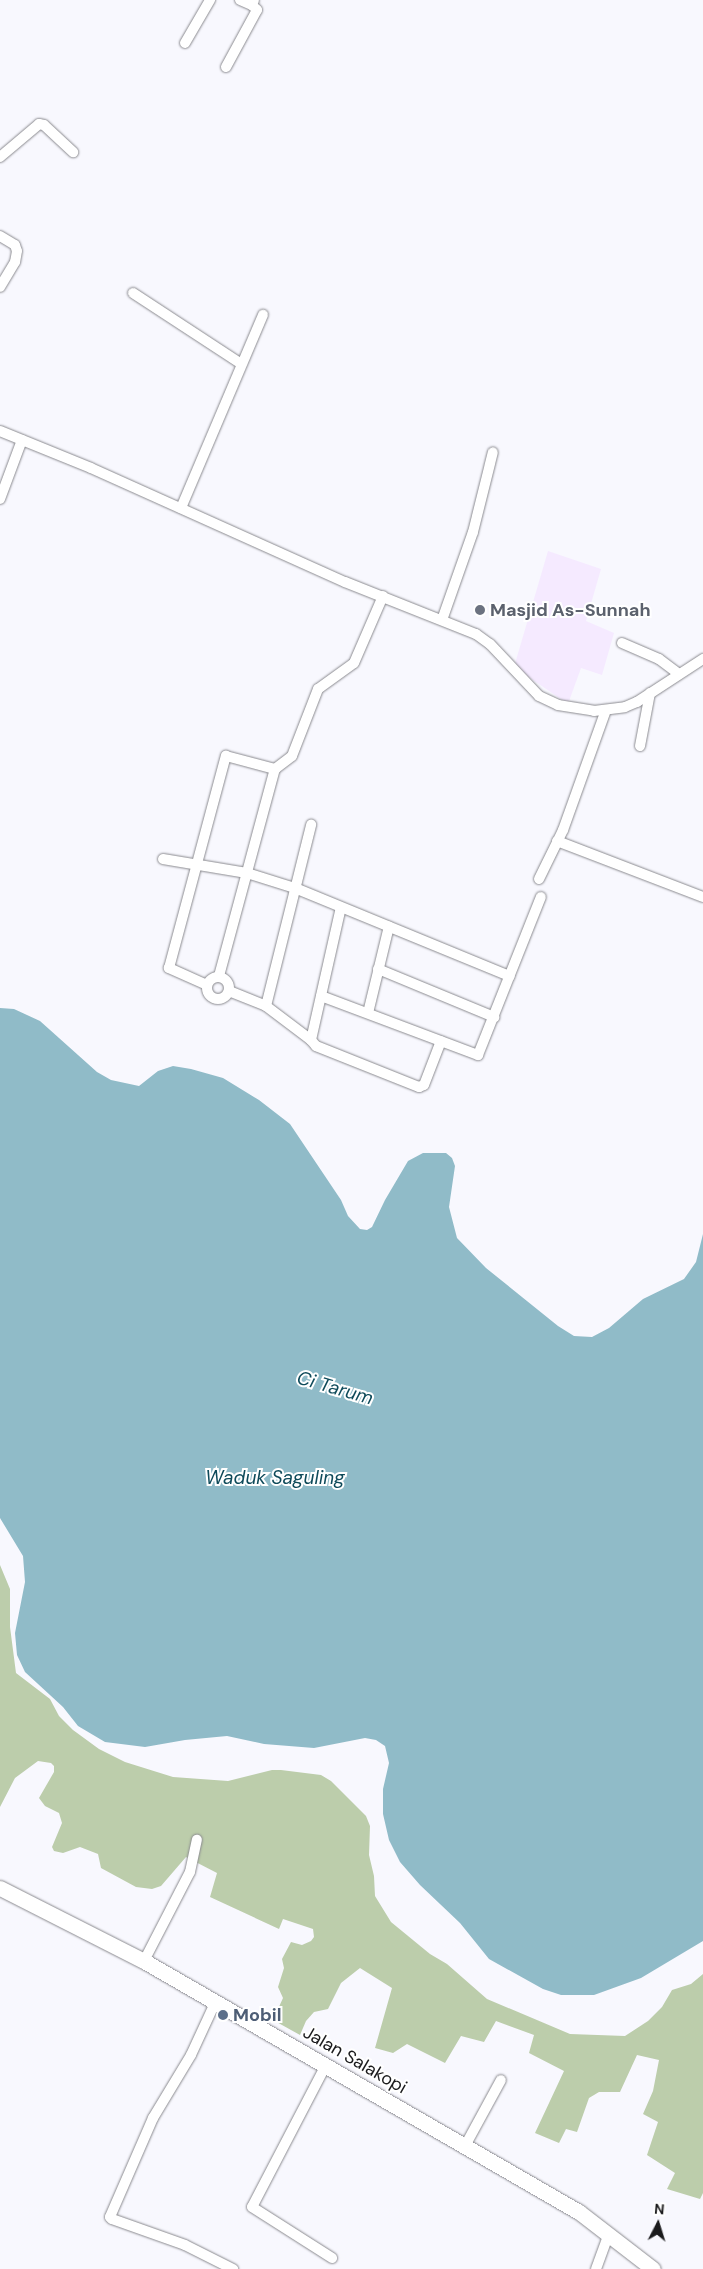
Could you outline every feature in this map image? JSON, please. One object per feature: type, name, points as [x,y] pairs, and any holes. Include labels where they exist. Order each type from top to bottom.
[{"type":"street","points":[[185,43],[210,0]]},
{"type":"street","points":[[226,67],[257,10],[253,3],[240,0]]},
{"type":"street","points":[[0,157],[39,124],[43,125],[73,152]]},
{"type":"street","points":[[0,236],[15,245],[17,254],[0,287]]},
{"type":"street","points":[[133,293],[240,363]]},
{"type":"street","points":[[181,508],[240,363],[263,315]]},
{"type":"street","points":[[0,431],[181,508],[321,572],[442,620],[487,641],[542,698],[569,708],[606,710],[625,707],[703,659]]},
{"type":"street","points":[[0,499],[22,440]]},
{"type":"street","points":[[442,620],[472,532],[493,452]]},
{"type":"street","points":[[219,976],[274,769],[292,756],[318,689],[354,663],[383,596]]},
{"type":"street","points":[[622,642],[659,660],[679,674]]},
{"type":"street","points":[[640,746],[650,693]]},
{"type":"street","points":[[539,880],[557,841],[606,710]]},
{"type":"street","points":[[207,985],[169,968],[226,756],[274,769]]},
{"type":"street","points":[[266,1006],[310,825]]},
{"type":"street","points":[[557,841],[703,898]]},
{"type":"street","points":[[163,859],[246,873],[295,888],[510,976]]},
{"type":"street","points":[[321,996],[478,1056],[541,897]]},
{"type":"street","points":[[311,1040],[341,907]]},
{"type":"street","points":[[368,1013],[389,926]]},
{"type":"street","points":[[378,969],[494,1017]]},
{"type":"street","points":[[219,976],[227,980],[229,991],[225,997],[213,998],[208,992],[207,985],[212,978],[219,976]]},
{"type":"street","points":[[229,991],[266,1006],[311,1040],[316,1046],[419,1087],[424,1085],[441,1041]]},
{"type":"street","points":[[144,1961],[190,1872],[196,1840]]},
{"type":"street","name":"Jalan Salakopi","points":[[0,1888],[144,1961],[579,2212],[609,2233],[652,2269]]},
{"type":"street","points":[[215,2003],[191,2055],[153,2118],[110,2217],[185,2245],[229,2268]]},
{"type":"street","points":[[326,2065],[252,2207],[332,2258]]},
{"type":"street","points":[[465,2146],[501,2080]]},
{"type":"street","points":[[596,2269],[609,2233]]},
{"type":"shaded area","points":[[548,551],[601,569],[586,621],[614,633],[602,675],[581,668],[568,704],[514,667]]},
{"type":"green space","points":[[0,1565],[10,1589],[10,1627],[16,1673],[50,1699],[59,1716],[73,1730],[99,1749],[125,1762],[173,1777],[228,1781],[272,1770],[281,1770],[321,1775],[331,1781],[366,1816],[370,1826],[369,1855],[374,1876],[375,1896],[391,1922],[430,1954],[447,1964],[487,1999],[570,2034],[625,2036],[648,2021],[662,2007],[672,1990],[691,1984],[703,1974],[703,2193],[700,2199],[667,2189],[675,2173],[647,2155],[658,2122],[643,2114],[653,2091],[659,2060],[637,2055],[620,2092],[599,2092],[589,2098],[577,2132],[566,2129],[559,2143],[535,2133],[564,2071],[529,2053],[534,2035],[496,2021],[484,2042],[461,2036],[445,2063],[407,2044],[393,2053],[375,2048],[392,1988],[360,1968],[341,1983],[328,2009],[314,2012],[306,2021],[300,2035],[273,2020],[283,1998],[278,1987],[284,1968],[282,1959],[291,1942],[302,1945],[311,1941],[314,1937],[313,1929],[283,1919],[279,1929],[210,1897],[217,1873],[186,1857],[161,1886],[152,1889],[136,1887],[101,1868],[98,1854],[80,1847],[63,1853],[54,1851],[52,1847],[62,1823],[59,1813],[45,1806],[39,1798],[54,1772],[54,1766],[51,1763],[38,1761],[15,1778],[0,1807]]},
{"type":"water","name":"Waduk Saguling","points":[[0,1008],[14,1009],[40,1021],[97,1072],[111,1080],[139,1086],[158,1071],[173,1066],[223,1078],[259,1100],[290,1124],[341,1200],[348,1216],[360,1229],[367,1230],[372,1227],[385,1200],[408,1161],[423,1153],[446,1153],[452,1158],[455,1166],[449,1207],[457,1238],[486,1268],[558,1326],[574,1336],[592,1337],[609,1328],[643,1299],[684,1279],[696,1262],[703,1234],[703,1941],[641,1978],[594,1995],[561,1995],[543,1989],[489,1959],[460,1923],[420,1885],[400,1862],[389,1840],[383,1814],[383,1789],[389,1763],[385,1746],[376,1740],[365,1738],[314,1748],[264,1744],[227,1736],[185,1740],[145,1747],[105,1742],[78,1726],[63,1707],[25,1672],[17,1655],[15,1633],[25,1582],[23,1556],[0,1518]]},
{"type":"place","name":"Masjid As-Sunnah","points":[[480,610]]},
{"type":"place","name":"Mobil","points":[[223,2015]]},
{"type":"water label","name":"Ci Tarum","points":[[335,1388]]}]
